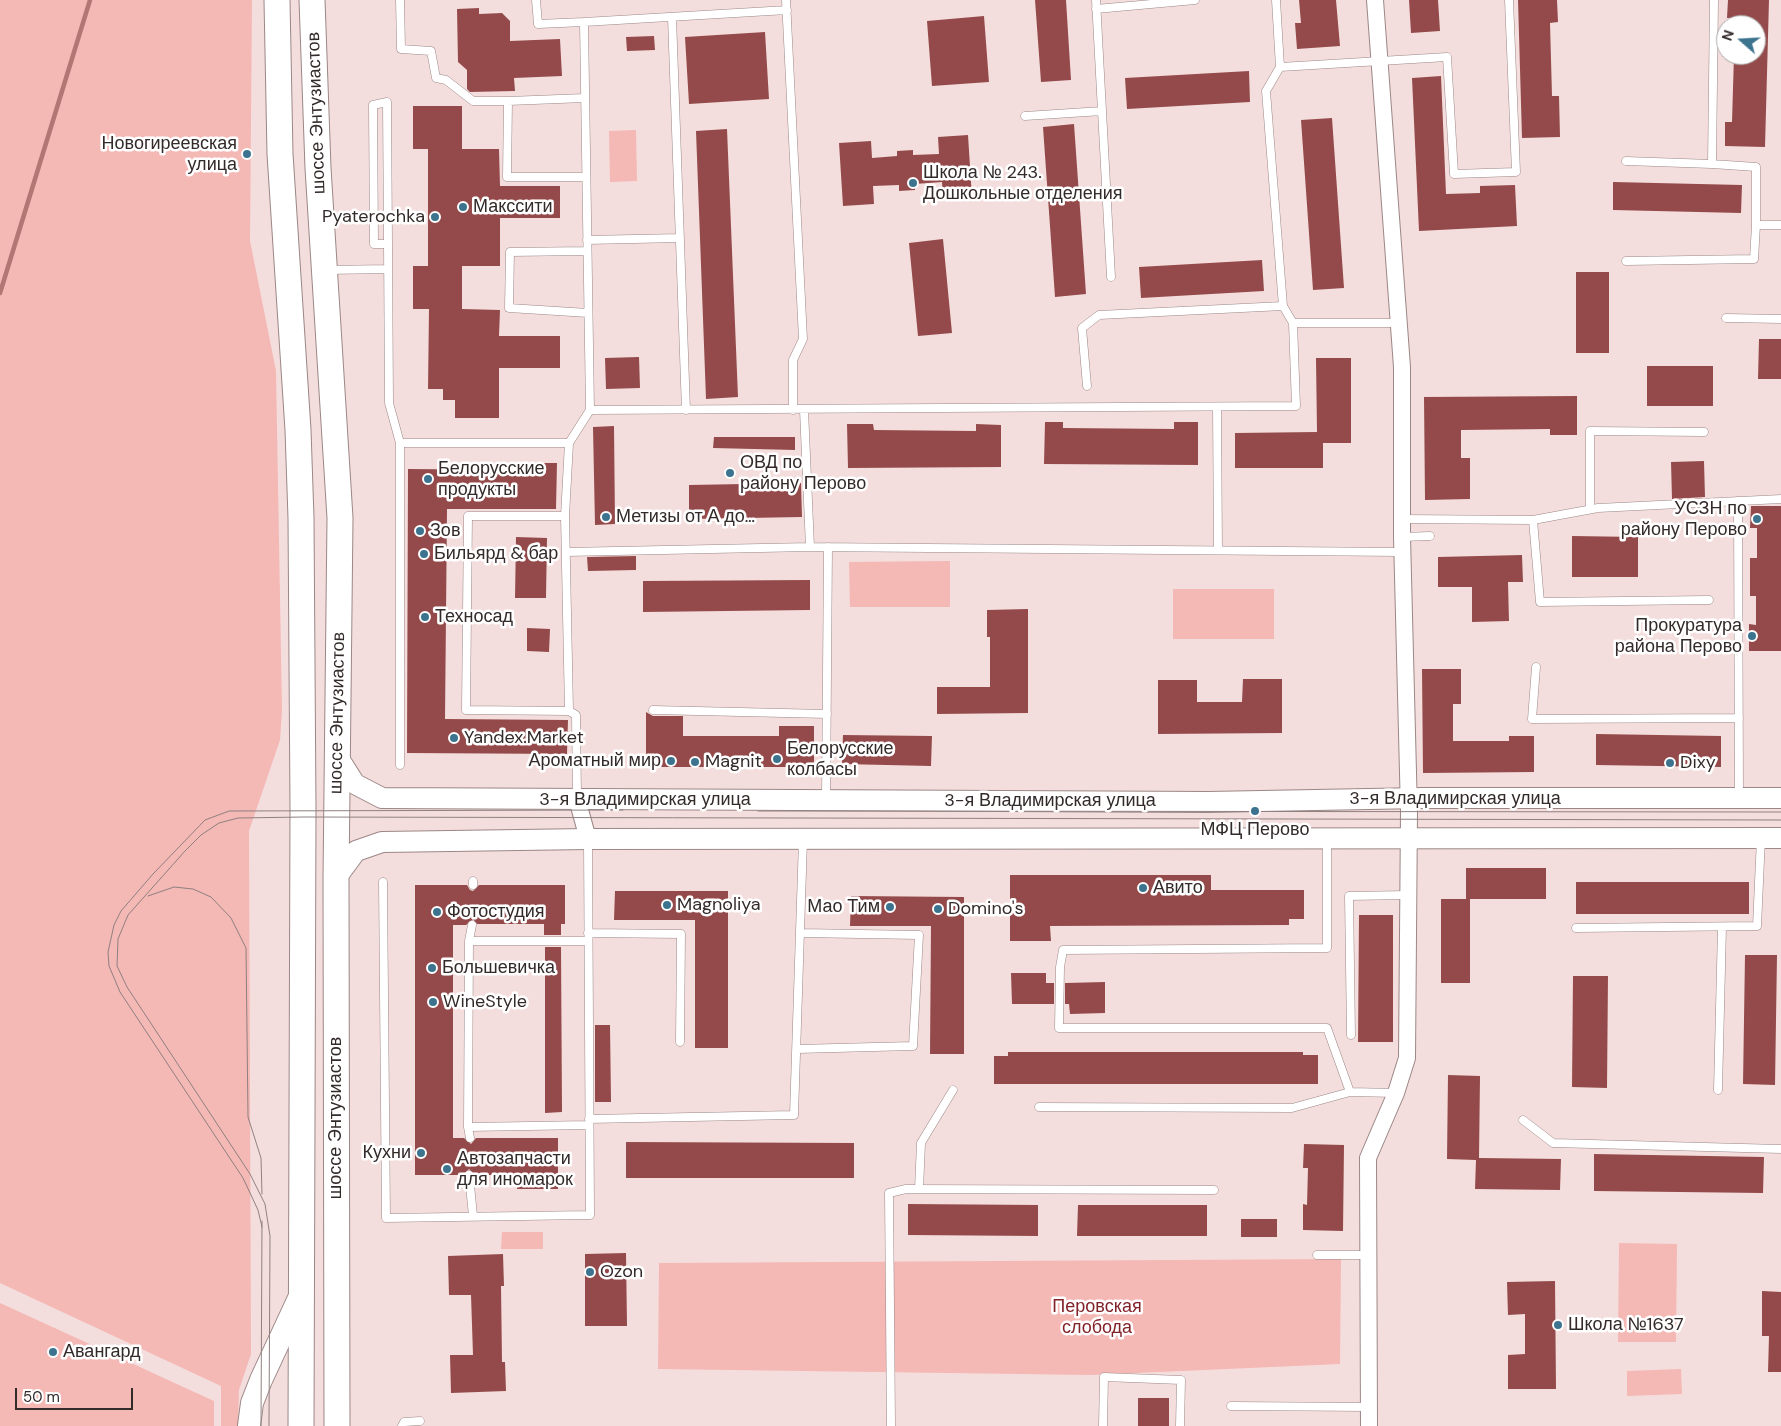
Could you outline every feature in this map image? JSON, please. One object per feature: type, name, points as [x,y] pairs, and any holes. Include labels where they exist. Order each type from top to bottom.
[{"type":"main road","name":"шоссе Энтузиастов","points":[[277,0],[280,154],[298,430],[301,518],[303,809],[301,1426]]},
{"type":"main road","name":"шоссе Энтузиастов","points":[[312,0],[318,168],[340,518],[336,878],[337,1426]]},
{"type":"main road","points":[[249,1426],[252,1403],[261,1380],[301,1294]]},
{"type":"street","points":[[1369,1426],[1368,1158],[1396,1093],[1406,1058],[1409,798],[1402,544],[1402,367],[1375,0]]},
{"type":"street","name":"3-я Владимирская улица","points":[[338,756],[355,784],[382,798],[1237,802],[1409,798],[1781,798]]},
{"type":"street","points":[[577,799],[588,839]]},
{"type":"street","points":[[336,878],[356,851],[382,842],[588,839],[1781,838]]},
{"type":"lane","points":[[400,0],[401,49],[431,51],[436,78],[446,80],[473,101],[585,98]]},
{"type":"lane","points":[[536,0],[538,24],[787,10]]},
{"type":"lane","points":[[786,0],[803,340],[793,360],[793,410]]},
{"type":"lane","points":[[1096,0],[1112,277]]},
{"type":"lane","points":[[1096,9],[1195,0]]},
{"type":"lane","points":[[590,410],[1296,406],[1293,324],[1283,306],[1266,91],[1280,67],[1276,0]]},
{"type":"lane","points":[[1280,67],[1447,57],[1454,174],[1516,172],[1509,0]]},
{"type":"lane","points":[[1712,164],[1714,0]]},
{"type":"lane","points":[[672,17],[686,410]]},
{"type":"lane","points":[[569,711],[565,516],[569,443],[590,410],[584,22]]},
{"type":"lane","points":[[508,101],[507,177],[586,177]]},
{"type":"lane","points":[[388,244],[374,244],[373,106],[387,102],[388,235],[389,403],[400,443],[400,765]]},
{"type":"lane","points":[[1025,116],[1102,111]]},
{"type":"lane","points":[[1626,161],[1756,167],[1754,259],[1626,260]]},
{"type":"lane","points":[[1756,225],[1781,225]]},
{"type":"lane","points":[[587,240],[680,238]]},
{"type":"lane","points":[[587,251],[510,252],[508,308],[588,313]]},
{"type":"lane","points":[[325,270],[388,269]]},
{"type":"lane","points":[[1087,386],[1082,328],[1100,315],[1283,306]]},
{"type":"lane","points":[[1726,318],[1781,319]]},
{"type":"lane","points":[[1293,324],[1398,323]]},
{"type":"lane","points":[[1217,407],[1218,550]]},
{"type":"lane","points":[[804,410],[810,547]]},
{"type":"lane","points":[[1590,509],[1590,432],[1704,432]]},
{"type":"lane","points":[[400,443],[569,443]]},
{"type":"lane","points":[[1402,519],[1533,520],[1590,509],[1781,499]]},
{"type":"lane","points":[[1738,501],[1739,798]]},
{"type":"lane","points":[[565,516],[468,516],[466,710],[569,711],[576,715],[577,799]]},
{"type":"lane","points":[[1533,520],[1540,602],[1709,600]]},
{"type":"lane","points":[[566,552],[810,547],[1218,550],[1402,544],[1430,536]]},
{"type":"lane","points":[[826,801],[828,547]]},
{"type":"lane","points":[[827,636],[836,636]]},
{"type":"lane","points":[[1536,667],[1532,719],[1739,718]]},
{"type":"lane","points":[[652,710],[827,714]]},
{"type":"lane","points":[[1576,928],[1757,926],[1761,838]]},
{"type":"lane","points":[[383,882],[386,1218],[590,1215],[588,839]]},
{"type":"lane","points":[[468,1126],[794,1116],[803,839]]},
{"type":"lane","points":[[1327,839],[1327,948],[1063,950],[1060,967],[1059,1028],[1328,1028],[1350,1092]]},
{"type":"lane","points":[[1351,1036],[1349,896],[1408,895]]},
{"type":"lane","points":[[470,1138],[468,1126],[469,941],[472,924]]},
{"type":"lane","points":[[1718,1090],[1722,927]]},
{"type":"lane","points":[[797,1049],[913,1046],[919,936],[801,933]]},
{"type":"lane","points":[[469,941],[680,934],[680,1042]]},
{"type":"lane","points":[[919,1189],[921,1143],[953,1090]]},
{"type":"lane","points":[[1039,1107],[1292,1108],[1350,1092],[1396,1093]]},
{"type":"lane","points":[[1523,1120],[1553,1143],[1781,1149]]},
{"type":"lane","points":[[469,1175],[473,1216]]},
{"type":"lane","points":[[891,1426],[889,1194],[906,1189],[1214,1190]]},
{"type":"lane","points":[[1317,1255],[1369,1255]]},
{"type":"lane","points":[[1103,1426],[1104,1377],[1181,1380],[1180,1426]]},
{"type":"lane","points":[[1231,1406],[1369,1407]]},
{"type":"lane","points":[[402,1426],[404,1422],[420,1421]]},
{"type":"green space","points":[[0,0],[252,0],[250,241],[276,371],[282,710],[280,740],[249,831],[251,1354],[239,1390],[238,1426],[221,1426],[221,1386],[0,1283]]},
{"type":"green space","points":[[636,130],[637,181],[610,182],[609,131]]},
{"type":"green space","points":[[950,561],[950,607],[850,607],[849,562]]},
{"type":"green space","points":[[1173,589],[1274,589],[1274,639],[1173,639]]},
{"type":"green space","points":[[502,1232],[543,1232],[543,1249],[501,1249]]},
{"type":"green space","points":[[1619,1243],[1677,1244],[1676,1342],[1618,1342]]},
{"type":"green space","name":"Перовская слобода","points":[[1341,1259],[1340,1364],[1091,1375],[658,1369],[659,1263]]},
{"type":"green space","name":"Авангард","points":[[0,1303],[214,1401],[214,1426],[0,1426]]},
{"type":"green space","points":[[1681,1369],[1682,1394],[1627,1396],[1627,1371]]},
{"type":"building","points":[[1035,0],[1066,0],[1071,80],[1041,82]]},
{"type":"building","points":[[1299,0],[1336,0],[1340,46],[1297,49],[1295,23],[1301,23]]},
{"type":"building","points":[[1409,0],[1438,0],[1440,31],[1411,33]]},
{"type":"building","points":[[1518,0],[1557,0],[1558,22],[1550,23],[1552,96],[1559,96],[1560,137],[1522,138]]},
{"type":"building","points":[[1728,0],[1769,0],[1765,147],[1725,146],[1725,122],[1732,122],[1734,65],[1766,65],[1766,15],[1727,15]]},
{"type":"building","points":[[479,8],[479,14],[502,13],[510,21],[510,41],[560,39],[562,76],[514,78],[515,91],[470,92],[467,89],[467,70],[458,62],[457,9]]},
{"type":"building","points":[[984,16],[989,82],[932,86],[927,21]]},
{"type":"building","points":[[765,32],[769,99],[689,104],[685,37]]},
{"type":"building","points":[[654,36],[655,50],[627,51],[626,37]]},
{"type":"building","points":[[1249,71],[1250,102],[1127,109],[1125,78]]},
{"type":"building","points":[[1441,76],[1446,194],[1480,193],[1480,186],[1515,185],[1517,226],[1419,231],[1412,78]]},
{"type":"building","points":[[413,106],[462,106],[462,149],[499,149],[500,186],[560,186],[560,218],[500,218],[500,266],[462,266],[462,309],[500,310],[499,336],[560,336],[560,368],[499,368],[499,418],[455,418],[455,400],[443,400],[443,389],[428,389],[429,309],[413,309],[413,266],[428,266],[428,149],[413,149]]},
{"type":"building","points":[[1332,118],[1344,288],[1313,290],[1301,120]]},
{"type":"building","points":[[1074,124],[1086,294],[1055,297],[1043,127]]},
{"type":"building","points":[[727,129],[738,397],[706,399],[696,131]]},
{"type":"building","points":[[968,135],[972,198],[943,200],[942,182],[915,184],[915,190],[899,191],[899,185],[873,186],[874,204],[843,206],[839,143],[871,141],[872,158],[897,156],[897,151],[913,150],[913,155],[939,154],[938,137]]},
{"type":"building","points":[[1613,182],[1742,185],[1741,213],[1613,210]]},
{"type":"building","points":[[943,239],[952,333],[918,336],[909,243]]},
{"type":"building","points":[[1262,260],[1264,291],[1141,298],[1139,267]]},
{"type":"building","points":[[1576,272],[1609,272],[1609,353],[1576,353]]},
{"type":"building","points":[[1759,339],[1781,339],[1781,379],[1758,379]]},
{"type":"building","points":[[639,357],[640,388],[606,389],[605,358]]},
{"type":"building","points":[[1316,358],[1351,358],[1351,443],[1323,443],[1323,468],[1235,468],[1235,433],[1317,432]]},
{"type":"building","points":[[1647,366],[1713,366],[1713,406],[1647,406]]},
{"type":"building","points":[[1577,396],[1577,435],[1550,435],[1550,429],[1461,430],[1461,458],[1470,458],[1470,499],[1425,500],[1424,397]]},
{"type":"building","points":[[1045,422],[1063,422],[1063,428],[1174,429],[1174,422],[1198,422],[1198,465],[1044,464]]},
{"type":"building","points":[[847,424],[873,424],[874,430],[976,431],[976,424],[1001,425],[1001,467],[848,468]]},
{"type":"building","points":[[614,426],[615,524],[595,525],[593,427]]},
{"type":"building","points":[[714,437],[795,437],[795,450],[713,448]]},
{"type":"building","points":[[1704,461],[1705,497],[1672,499],[1671,462]]},
{"type":"building","points":[[522,463],[557,463],[556,509],[447,509],[445,719],[568,720],[567,754],[407,753],[408,469],[522,470]]},
{"type":"building","points":[[801,483],[802,517],[689,519],[689,485]]},
{"type":"building","points":[[1751,506],[1781,506],[1781,651],[1749,651],[1749,624],[1756,625],[1756,596],[1750,596],[1750,558],[1757,558],[1757,528],[1750,528]]},
{"type":"building","points":[[1572,536],[1638,537],[1638,577],[1572,577]]},
{"type":"building","points":[[516,537],[547,538],[546,598],[515,598]]},
{"type":"building","points":[[1522,555],[1523,582],[1508,582],[1509,621],[1472,622],[1472,587],[1438,587],[1438,557]]},
{"type":"building","points":[[636,556],[636,570],[588,571],[587,557]]},
{"type":"building","points":[[810,580],[810,610],[643,612],[643,581]]},
{"type":"building","points":[[1028,609],[1028,713],[937,714],[937,687],[990,687],[990,637],[987,637],[987,610]]},
{"type":"building","points":[[527,628],[550,629],[549,652],[527,651]]},
{"type":"building","points":[[1422,669],[1461,669],[1461,704],[1453,704],[1453,741],[1509,741],[1509,736],[1534,736],[1534,772],[1423,773]]},
{"type":"building","points":[[1243,679],[1282,679],[1282,733],[1158,734],[1158,680],[1197,680],[1197,702],[1242,702]]},
{"type":"building","points":[[646,712],[653,716],[683,716],[683,736],[779,736],[779,726],[814,726],[814,767],[646,767]]},
{"type":"building","points":[[1596,734],[1721,736],[1721,767],[1596,765]]},
{"type":"building","points":[[843,735],[932,736],[931,766],[842,764]]},
{"type":"building","points":[[1466,868],[1546,868],[1546,899],[1466,899]]},
{"type":"building","points":[[1010,875],[1211,875],[1211,890],[1304,890],[1304,919],[1289,919],[1289,925],[1050,926],[1051,941],[1010,941]]},
{"type":"building","points":[[1576,882],[1749,882],[1749,914],[1576,914]]},
{"type":"building","points":[[415,885],[467,885],[473,891],[479,885],[565,885],[565,924],[561,924],[561,935],[544,935],[544,924],[477,924],[473,919],[466,925],[453,925],[453,1138],[464,1138],[471,1144],[476,1138],[558,1138],[558,1189],[517,1189],[517,1175],[475,1175],[469,1169],[463,1175],[415,1175]]},
{"type":"building","points":[[615,891],[728,891],[728,1048],[695,1048],[695,920],[614,920]]},
{"type":"building","points":[[851,896],[964,897],[964,1054],[930,1054],[931,926],[850,926]]},
{"type":"building","points":[[1441,899],[1470,899],[1470,983],[1441,983]]},
{"type":"building","points":[[1359,915],[1393,915],[1393,1042],[1358,1042]]},
{"type":"building","points":[[545,947],[561,947],[562,1112],[545,1113]]},
{"type":"building","points":[[1745,955],[1777,955],[1775,1085],[1743,1084]]},
{"type":"building","points":[[1011,973],[1046,973],[1046,983],[1054,983],[1054,1004],[1012,1004]]},
{"type":"building","points":[[1573,976],[1608,976],[1607,1088],[1572,1087]]},
{"type":"building","points":[[1105,982],[1105,1013],[1070,1014],[1069,1004],[1065,1004],[1065,983]]},
{"type":"building","points":[[595,1025],[610,1025],[611,1102],[595,1102]]},
{"type":"building","points":[[1008,1052],[1303,1052],[1303,1055],[1318,1055],[1318,1084],[994,1084],[994,1056],[1008,1056]]},
{"type":"building","points":[[1448,1075],[1480,1076],[1479,1158],[1561,1159],[1560,1190],[1475,1189],[1476,1160],[1447,1159]]},
{"type":"building","points":[[626,1142],[854,1143],[854,1178],[626,1178]]},
{"type":"building","points":[[1304,1144],[1344,1145],[1343,1231],[1303,1230],[1303,1204],[1307,1205],[1308,1168],[1303,1168]]},
{"type":"building","points":[[1594,1154],[1764,1157],[1763,1193],[1594,1191]]},
{"type":"building","points":[[908,1204],[1038,1205],[1038,1236],[908,1235]]},
{"type":"building","points":[[1078,1205],[1207,1205],[1207,1236],[1077,1236]]},
{"type":"building","points":[[1241,1219],[1277,1219],[1277,1237],[1241,1237]]},
{"type":"building","points":[[626,1253],[627,1326],[585,1326],[585,1254]]},
{"type":"building","points":[[503,1254],[504,1286],[501,1286],[502,1362],[505,1362],[506,1391],[451,1393],[450,1355],[473,1355],[471,1295],[449,1295],[448,1256]]},
{"type":"building","points":[[1555,1281],[1556,1389],[1508,1389],[1508,1355],[1525,1354],[1525,1314],[1508,1315],[1507,1282]]},
{"type":"building","points":[[1762,1291],[1781,1292],[1781,1372],[1768,1372],[1769,1336],[1762,1336]]},
{"type":"building","points":[[1138,1398],[1169,1398],[1169,1426],[1138,1426]]},
{"type":"waterway","points":[[0,293],[90,0]]},
{"type":"tram line","points":[[262,1227],[258,1210],[243,1178],[120,992],[109,966],[108,952],[114,925],[121,911],[153,874],[205,820],[229,811],[623,810]]},
{"type":"tram line","points":[[758,811],[1781,812]]},
{"type":"tram line","points":[[269,1426],[270,1236],[265,1204],[250,1174],[127,987],[117,966],[118,939],[128,915],[185,851],[201,835],[219,823],[238,818],[303,817],[1781,820]]},
{"type":"tram line","points":[[148,896],[174,887],[193,889],[211,897],[231,918],[246,948],[248,1117],[261,1158],[262,1194]]},
{"type":"tram line","points":[[261,1426],[262,1221]]},
{"type":"place","name":"Новогиреевская улица","points":[[247,154]]},
{"type":"place","name":"Школа № 243. Дошкольные отделения","points":[[913,183]]},
{"type":"place","name":"Макссити","points":[[463,207]]},
{"type":"place","name":"Pyaterochka","points":[[435,217]]},
{"type":"place","name":"ОВД по району Перово","points":[[730,473]]},
{"type":"place","name":"Белорусские продукты","points":[[428,479]]},
{"type":"place","name":"Метизы от А до…","points":[[606,517]]},
{"type":"place","name":"УСЗН по району Перово","points":[[1757,519]]},
{"type":"place","name":"Зов","points":[[420,531]]},
{"type":"place","name":"Бильярд & бар","points":[[424,554]]},
{"type":"place","name":"Техносад","points":[[425,617]]},
{"type":"place","name":"Прокуратура района Перово","points":[[1752,636]]},
{"type":"place","name":"Yandex.Market","points":[[454,738]]},
{"type":"place","name":"Белорусские колбасы","points":[[777,759]]},
{"type":"place","name":"Ароматный мир","points":[[671,761]]},
{"type":"place","name":"Magnit","points":[[695,762]]},
{"type":"place","name":"Dixy","points":[[1670,763]]},
{"type":"place","name":"МФЦ Перово","points":[[1255,811]]},
{"type":"place","name":"Авито","points":[[1143,888]]},
{"type":"place","name":"Magnoliya","points":[[667,905]]},
{"type":"place","name":"Мао Тим","points":[[890,907]]},
{"type":"place","name":"Domino's","points":[[938,909]]},
{"type":"place","name":"Фотостудия","points":[[437,912]]},
{"type":"place","name":"Большевичка","points":[[432,968]]},
{"type":"place","name":"WineStyle","points":[[433,1002]]},
{"type":"place","name":"Кухни","points":[[421,1153]]},
{"type":"place","name":"Автозапчасти для иномарок","points":[[447,1169]]},
{"type":"place","name":"Ozon","points":[[590,1272]]},
{"type":"place","name":"Школа №1637","points":[[1558,1325]]},
{"type":"place","name":"Авангард","points":[[53,1352]]}]
